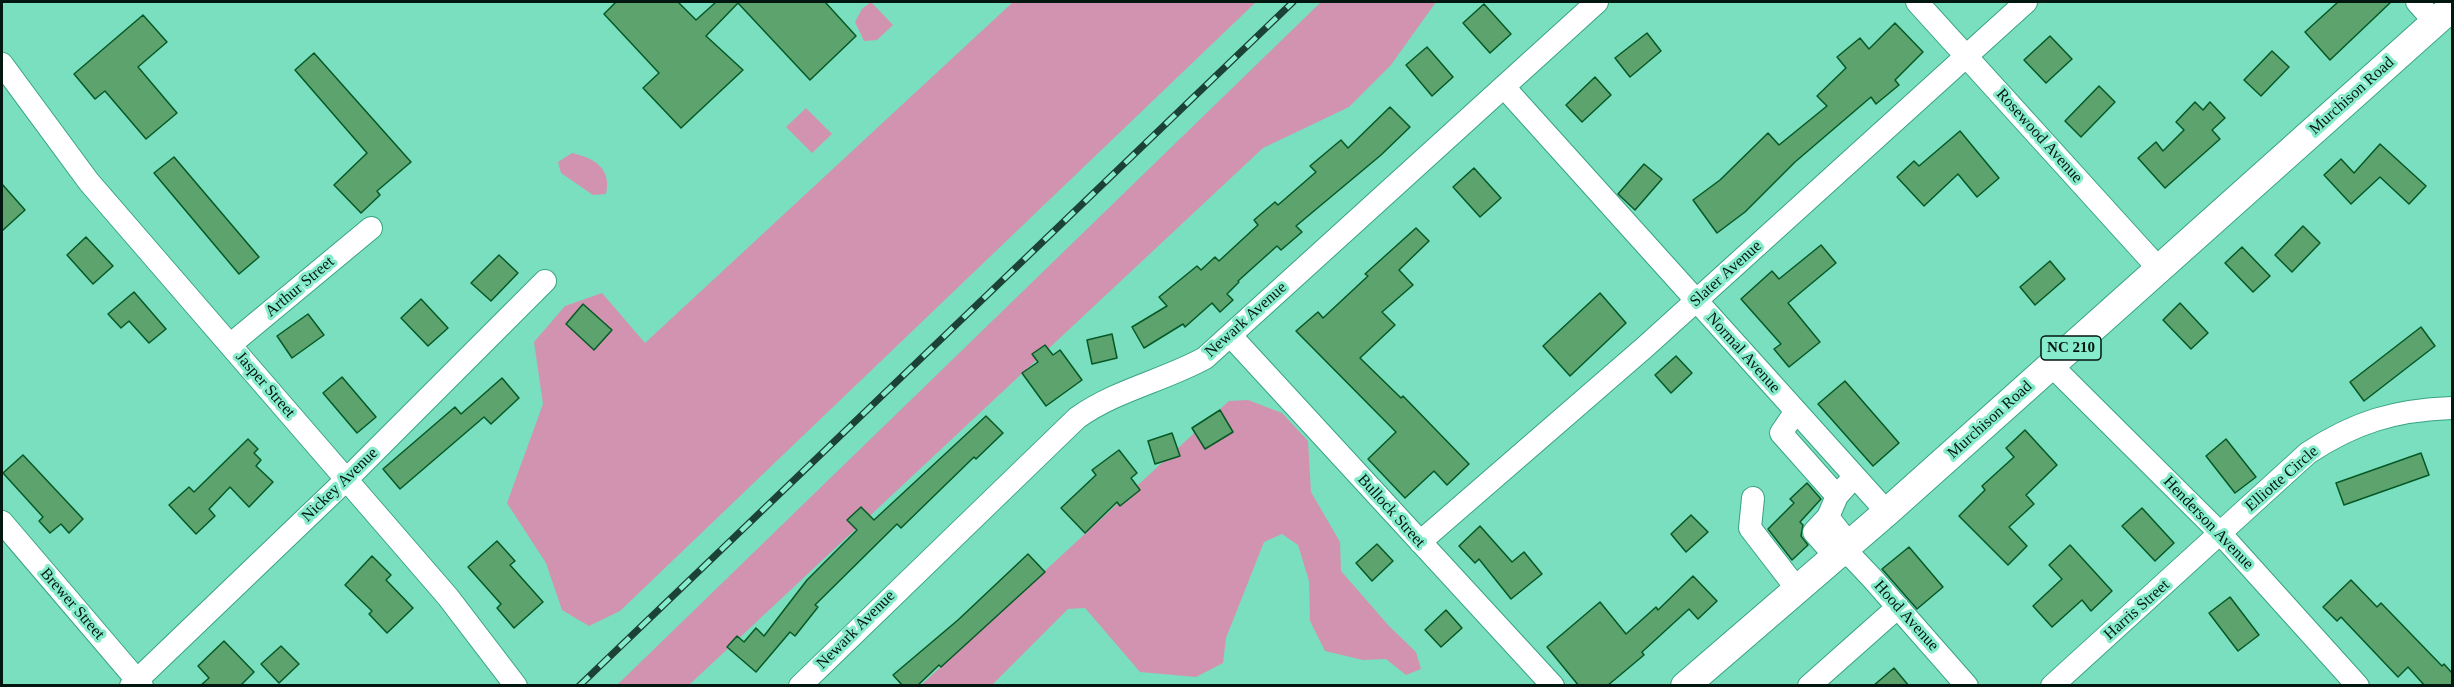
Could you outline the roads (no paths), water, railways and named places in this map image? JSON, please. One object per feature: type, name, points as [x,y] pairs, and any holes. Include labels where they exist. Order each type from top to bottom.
[{"type":"main road","name":"Murchison Road","points":[[1685,686],[1887,512],[2160,270],[2434,10]]},
{"type":"street","name":"Newark Avenue","points":[[800,686],[1077,418],[1120,393],[1183,370],[1204,358],[1597,2]]},
{"type":"street","name":"Rosewood Avenue","points":[[1917,2],[2160,270]]},
{"type":"street","name":"Slater Avenue","points":[[1420,542],[1696,301],[2026,2]]},
{"type":"street","name":"Jasper Street","points":[[2,64],[9,87],[448,597],[516,686]]},
{"type":"street","name":"Normal Avenue","points":[[1504,87],[1887,512]]},
{"type":"street","name":"Arthur Street","points":[[230,345],[371,228]]},
{"type":"street","name":"Nickey Avenue","points":[[137,683],[347,479],[545,281]]},
{"type":"street","name":"Bullock Street","points":[[1230,335],[1552,686]]},
{"type":"street","name":"Henderson Avenue","points":[[2051,365],[2220,533],[2358,686]]},
{"type":"street","name":"Elliotte Circle","points":[[2220,533],[2308,453],[2339,433],[2398,413],[2452,408]]},
{"type":"street","points":[[1796,411],[1780,433],[1838,496],[1854,477]]},
{"type":"street","points":[[1807,461],[1822,440]]},
{"type":"street","name":"Hood Avenue","points":[[1838,496],[1828,517],[1842,550],[1853,558],[1967,686]]},
{"type":"street","points":[[1753,498],[1750,528],[1797,589]]},
{"type":"street","name":"Brewer Street","points":[[2,522],[137,683]]},
{"type":"street","name":"Harris Street","points":[[2052,686],[2220,533]]},
{"type":"street","points":[[1809,686],[1898,608]]},
{"type":"railway","points":[[579,686],[1293,2]]}]
